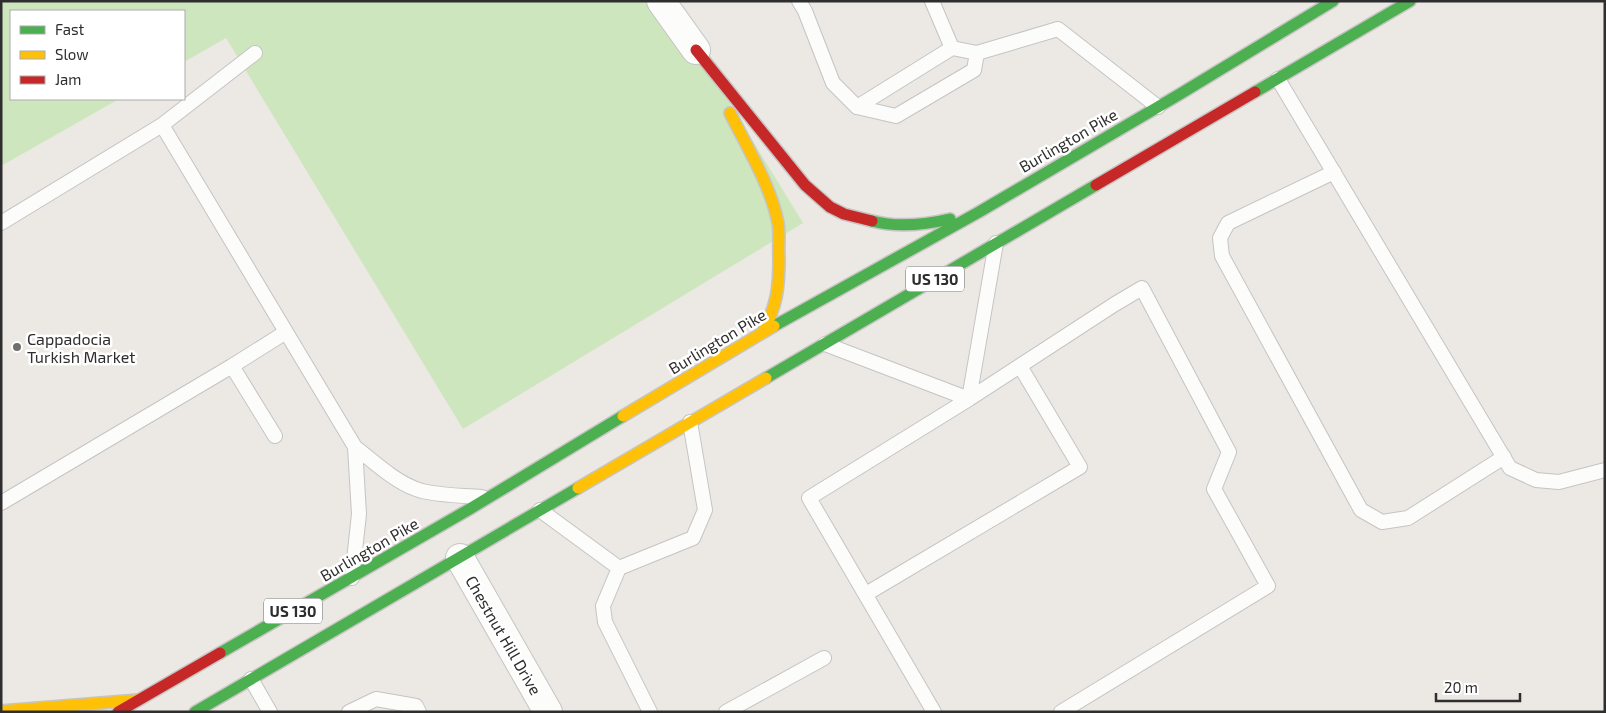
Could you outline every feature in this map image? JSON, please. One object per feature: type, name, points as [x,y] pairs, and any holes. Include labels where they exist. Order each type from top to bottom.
[{"type":"highway","name":"Burlington Pike","points":[[118,712],[489,498],[763,332],[978,212],[1158,107],[1333,1]]},
{"type":"highway","name":"US 130","points":[[195,712],[1410,1]]},
{"type":"highway","points":[[696,50],[805,185],[830,207],[844,214],[886,225],[908,226],[926,225],[978,212]]},
{"type":"highway","points":[[696,50],[756,162],[774,208],[779,239],[779,279],[772,313],[763,332]]},
{"type":"highway","points":[[1,711],[139,700]]},
{"type":"street","points":[[661,1],[696,50]]},
{"type":"street","name":"Chestnut Hill Drive","points":[[460,558],[548,712]]},
{"type":"lane","points":[[932,1],[952,48]]},
{"type":"lane","points":[[802,6],[833,83],[857,107],[896,116],[974,70],[977,53]]},
{"type":"lane","points":[[857,107],[952,48],[977,53],[1058,29],[1158,107]]},
{"type":"lane","points":[[1,223],[162,125],[255,53]]},
{"type":"lane","points":[[1278,79],[1510,468],[1536,480],[1559,482],[1605,470]]},
{"type":"lane","points":[[162,125],[355,447],[386,472],[416,490],[489,498]]},
{"type":"lane","points":[[1334,172],[1228,223],[1220,238],[1222,256],[1362,510],[1382,522],[1408,518],[1504,457]]},
{"type":"lane","points":[[969,399],[996,243]]},
{"type":"lane","points":[[934,712],[809,498],[969,399],[1142,288],[1229,452],[1214,489],[1268,586],[1061,712]]},
{"type":"lane","points":[[3,498],[232,366],[286,332]]},
{"type":"lane","points":[[824,344],[969,399]]},
{"type":"lane","points":[[232,366],[275,436]]},
{"type":"lane","points":[[866,594],[1080,468],[1020,366]]},
{"type":"lane","points":[[650,712],[605,622],[603,606],[619,568],[693,538],[705,510],[690,422]]},
{"type":"lane","points":[[352,578],[359,514],[355,447]]},
{"type":"lane","points":[[540,510],[619,568]]},
{"type":"lane","points":[[726,712],[824,658]]},
{"type":"lane","points":[[251,679],[270,712]]},
{"type":"lane","points":[[349,712],[376,699],[416,706],[419,712]]},
{"type":"green space","points":[[1,1],[667,1],[803,223],[463,429],[226,38],[185,61],[185,10],[10,10],[10,100],[117,100],[1,166]]},
{"type":"traffic: fast","points":[[774,326],[979,212],[1180,94],[1333,1]]},
{"type":"traffic: fast","points":[[1255,92],[1410,1]]},
{"type":"traffic: fast","points":[[766,378],[1096,185]]},
{"type":"traffic: fast","points":[[872,221],[911,225],[950,219]]},
{"type":"traffic: fast","points":[[220,653],[468,510],[623,416]]},
{"type":"traffic: fast","points":[[195,712],[578,488]]},
{"type":"traffic: slow","points":[[730,113],[764,181],[775,209],[778,223],[778,287],[774,305],[763,332]]},
{"type":"traffic: slow","points":[[623,416],[774,326]]},
{"type":"traffic: slow","points":[[578,488],[766,378]]},
{"type":"traffic: slow","points":[[1,711],[138,700]]},
{"type":"traffic: jam","points":[[696,50],[805,185],[830,207],[844,214],[872,221]]},
{"type":"traffic: jam","points":[[1096,185],[1255,92]]},
{"type":"traffic: jam","points":[[118,712],[220,653]]},
{"type":"place","name":"Cappadocia Turkish Market","points":[[17,347]]}]
